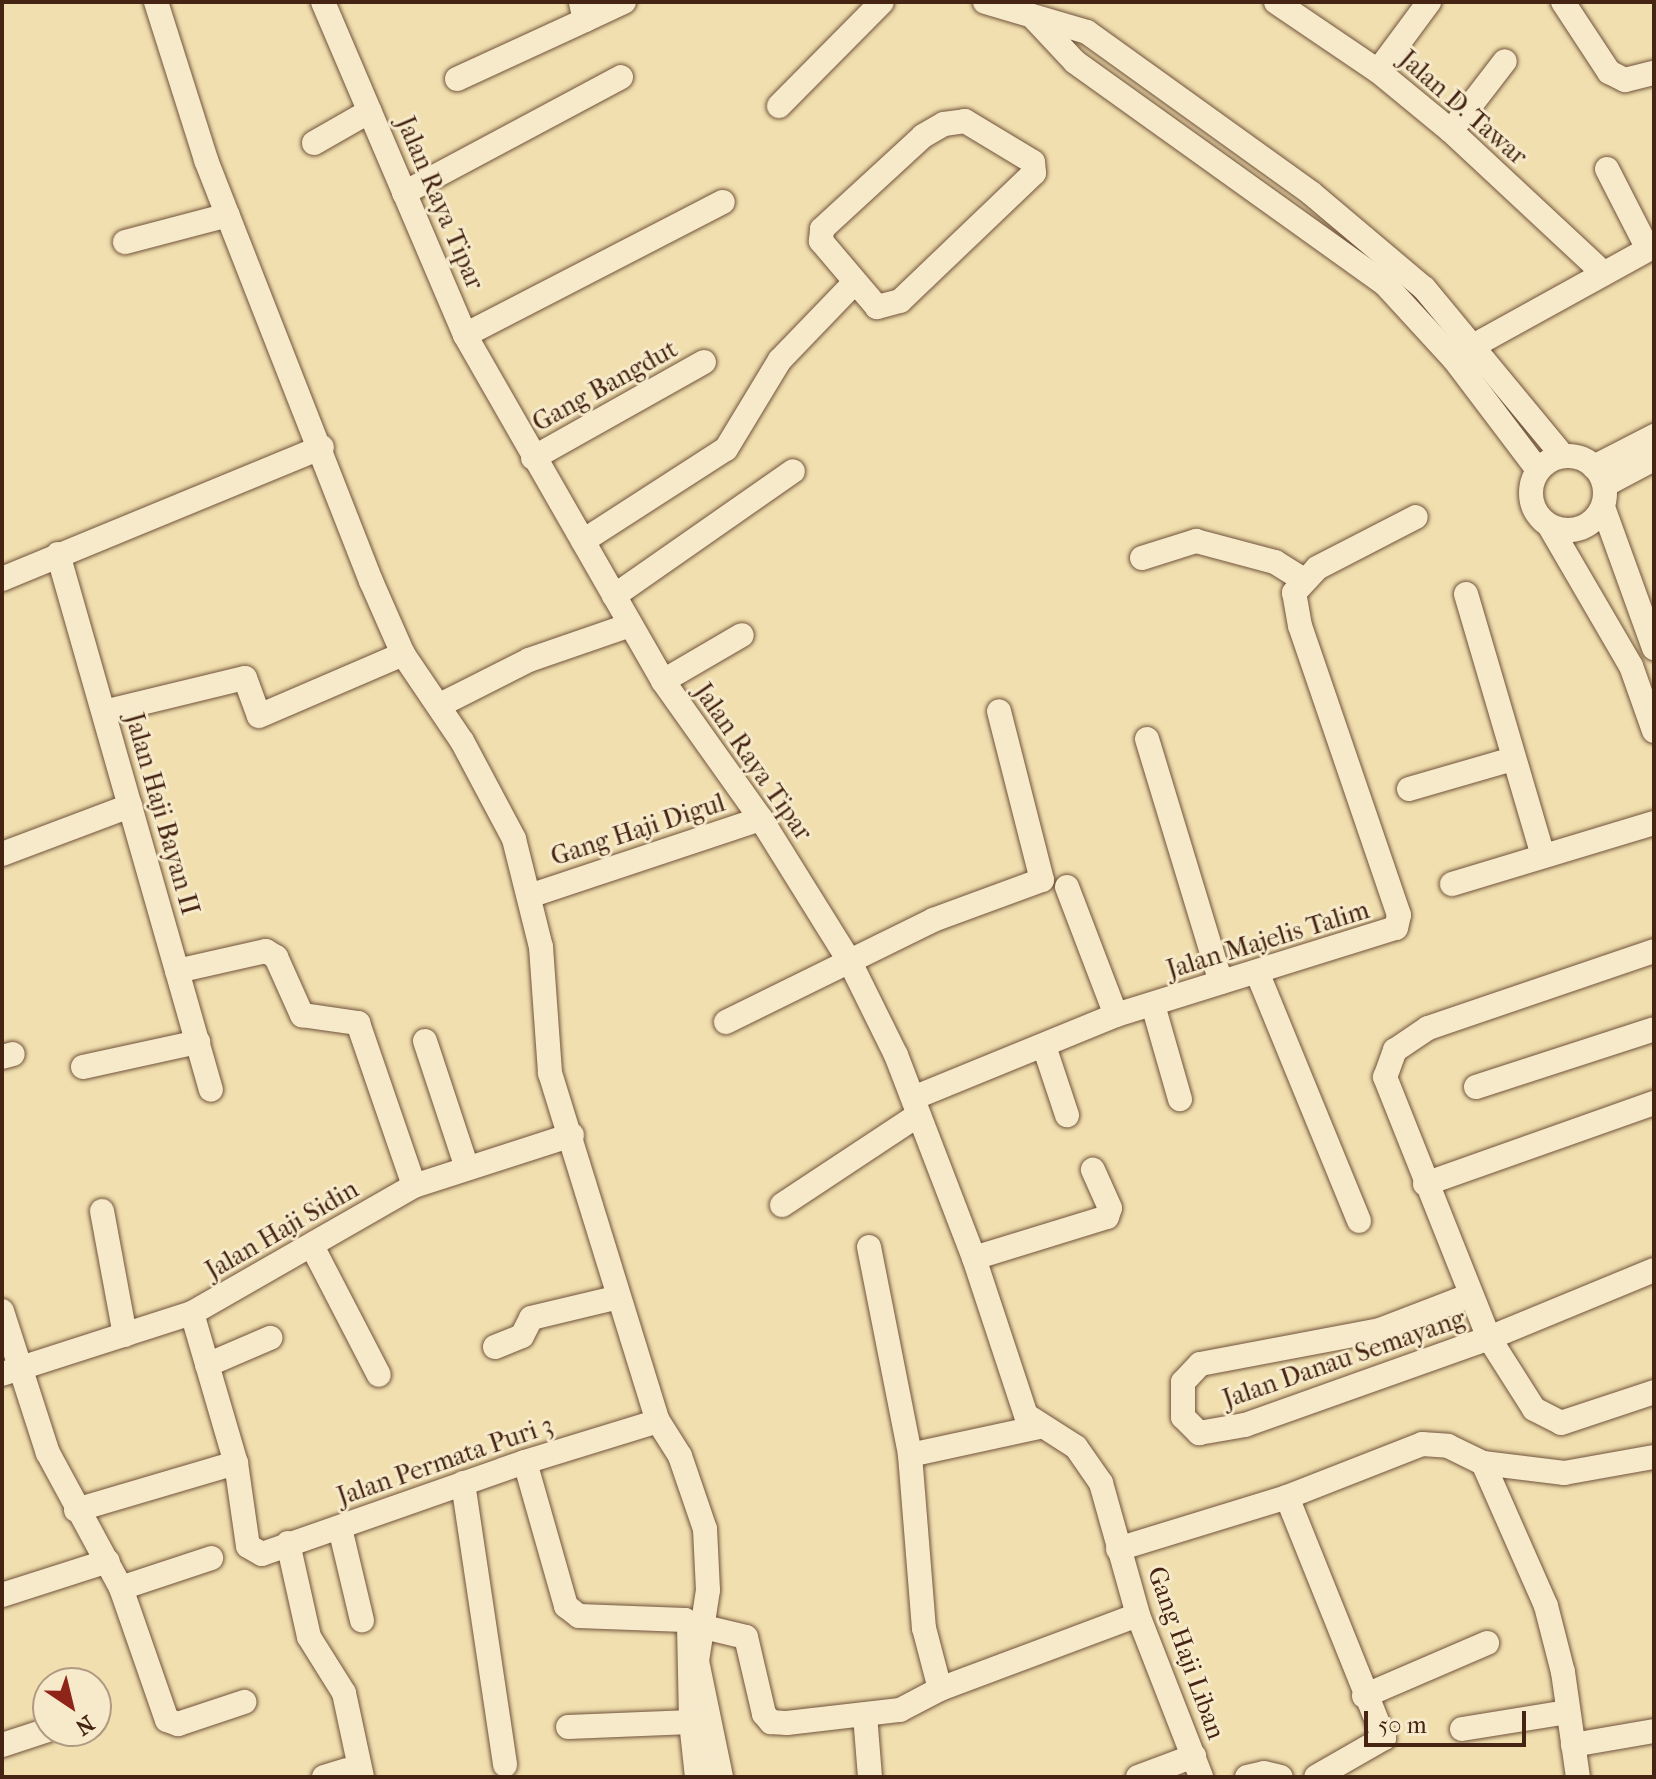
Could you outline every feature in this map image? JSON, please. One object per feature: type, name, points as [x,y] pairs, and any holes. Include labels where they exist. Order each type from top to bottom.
[{"type":"street","points":[[156,2],[228,215],[403,654],[440,705],[493,793],[532,895],[550,1073],[572,1135],[658,1421],[680,1456],[705,1529],[704,1627],[697,1661],[721,1777]]},
{"type":"street","name":"Jalan Raya Tipar","points":[[323,2],[465,335],[663,681],[761,819],[850,962],[915,1106],[974,1258],[1023,1409],[1040,1427],[1076,1447],[1093,1467],[1118,1549]]},
{"type":"street","points":[[457,79],[583,11],[624,2]]},
{"type":"street","points":[[779,106],[882,2]]},
{"type":"street","points":[[985,2],[1087,32],[1224,126],[1385,252],[1474,343],[1563,456]]},
{"type":"street","name":"Jalan D. Tawar","points":[[1276,2],[1378,71],[1451,131],[1601,271]]},
{"type":"street","points":[[1378,71],[1429,2]]},
{"type":"street","points":[[1563,2],[1609,72],[1625,80],[1654,73]]},
{"type":"street","points":[[1034,18],[1075,62],[1384,283],[1454,359],[1538,470]]},
{"type":"street","points":[[1451,131],[1505,61]]},
{"type":"street","points":[[404,193],[621,77]]},
{"type":"street","points":[[314,143],[370,111]]},
{"type":"street","points":[[965,121],[1033,162],[1034,173],[900,301],[877,307],[854,283],[821,241],[822,229],[923,136],[944,124],[965,121]]},
{"type":"street","points":[[1454,359],[1474,343],[1601,271],[1651,248],[1607,169]]},
{"type":"street","points":[[465,335],[723,202]]},
{"type":"street","points":[[125,242],[228,215]]},
{"type":"street","points":[[583,541],[726,449],[742,430],[780,360],[854,283]]},
{"type":"street","name":"Gang Bangdut","points":[[533,458],[704,362]]},
{"type":"street","points":[[1550,527],[1581,529],[1601,486],[1654,436]]},
{"type":"street","points":[[2,579],[322,447]]},
{"type":"street","points":[[1654,648],[1601,486],[1580,458],[1563,456],[1538,470],[1530,497],[1536,514],[1550,527],[1631,666],[1654,731]]},
{"type":"street","points":[[1601,486],[1654,459]]},
{"type":"street","points":[[614,596],[793,471]]},
{"type":"street","points":[[1142,558],[1196,541],[1275,562],[1302,579],[1416,517]]},
{"type":"street","name":"Jalan Haji Bayan II","points":[[58,554],[211,1090]]},
{"type":"street","name":"Jalan Majelis Talim","points":[[782,1205],[915,1106],[1044,1046],[1116,1015],[1388,934],[1399,923],[1300,626],[1294,593],[1302,579]]},
{"type":"street","points":[[1466,594],[1542,853]]},
{"type":"street","points":[[440,705],[529,660],[630,625]]},
{"type":"street","points":[[663,681],[742,635]]},
{"type":"street","points":[[104,712],[245,678],[259,716],[403,654]]},
{"type":"street","points":[[1631,666],[1654,657]]},
{"type":"street","points":[[726,1022],[946,915],[1042,880],[999,711]]},
{"type":"street","points":[[1147,739],[1221,982]]},
{"type":"street","points":[[1409,789],[1513,759]]},
{"type":"street","points":[[2,854],[130,806]]},
{"type":"street","name":"Gang Haji Digul","points":[[532,895],[761,819]]},
{"type":"street","points":[[1452,884],[1542,853],[1654,823]]},
{"type":"street","points":[[1067,887],[1116,1015]]},
{"type":"street","points":[[177,971],[266,951],[276,957],[302,1015],[358,1023],[414,1186]]},
{"type":"street","points":[[1654,951],[1428,1028],[1395,1050],[1385,1077],[1425,1184],[1489,1338],[1534,1409],[1546,1419],[1561,1423],[1654,1392]]},
{"type":"street","points":[[1257,972],[1359,1221]]},
{"type":"street","points":[[1153,1005],[1180,1099]]},
{"type":"street","points":[[1476,1087],[1654,1029]]},
{"type":"street","points":[[425,1041],[467,1168]]},
{"type":"street","points":[[83,1067],[198,1042]]},
{"type":"street","points":[[1044,1046],[1067,1115]]},
{"type":"street","points":[[1425,1184],[1654,1103]]},
{"type":"street","name":"Jalan Haji Sidin","points":[[10,1373],[192,1313],[414,1186],[572,1135]]},
{"type":"street","points":[[974,1258],[1107,1217],[1110,1208],[1093,1170]]},
{"type":"street","points":[[102,1211],[125,1335]]},
{"type":"street","points":[[312,1246],[379,1375]]},
{"type":"street","points":[[869,1247],[910,1455],[924,1628],[940,1689]]},
{"type":"street","name":"Jalan Danau Semayang","points":[[1471,1295],[1390,1327],[1200,1364],[1183,1382],[1183,1417],[1199,1433],[1225,1431],[1489,1338],[1654,1270]]},
{"type":"street","points":[[495,1347],[522,1336],[531,1318],[619,1297]]},
{"type":"street","points":[[2,1311],[10,1373],[76,1510],[121,1588],[167,1720],[178,1724],[244,1702]]},
{"type":"street","points":[[76,1510],[236,1463],[192,1313]]},
{"type":"street","points":[[207,1365],[270,1338]]},
{"type":"street","name":"Jalan Permata Puri 3","points":[[236,1463],[252,1550],[262,1554],[525,1462],[658,1421]]},
{"type":"street","points":[[910,1455],[1040,1427]]},
{"type":"street","points":[[1118,1549],[1287,1497],[1422,1444],[1448,1446],[1483,1463],[1564,1473],[1654,1457]]},
{"type":"street","points":[[525,1462],[566,1606],[579,1616],[685,1620],[689,1625],[691,1722],[697,1777]]},
{"type":"street","points":[[1483,1463],[1546,1606],[1578,1777]]},
{"type":"street","points":[[463,1483],[505,1765]]},
{"type":"street","points":[[1287,1497],[1364,1696],[1384,1738],[1316,1777]]},
{"type":"street","points":[[340,1528],[362,1620]]},
{"type":"street","points":[[288,1543],[309,1637],[344,1693],[344,1775]]},
{"type":"street","name":"Gang Haji Liban","points":[[1118,1549],[1138,1615],[1198,1767]]},
{"type":"street","points":[[121,1588],[211,1558]]},
{"type":"street","points":[[2,1595],[108,1561]]},
{"type":"street","points":[[704,1627],[746,1637],[771,1722],[900,1710],[940,1689],[1138,1615]]},
{"type":"street","points":[[1364,1696],[1487,1643]]},
{"type":"street","points":[[1462,1729],[1567,1712]]},
{"type":"street","points":[[865,1715],[870,1777]]},
{"type":"street","points":[[568,1727],[691,1722]]},
{"type":"street","points":[[1573,1745],[1654,1731]]},
{"type":"street","points":[[2,1745],[32,1735]]},
{"type":"street","points":[[1138,1777],[1198,1767]]},
{"type":"street","points":[[1247,1777],[1264,1773],[1281,1777]]}]
